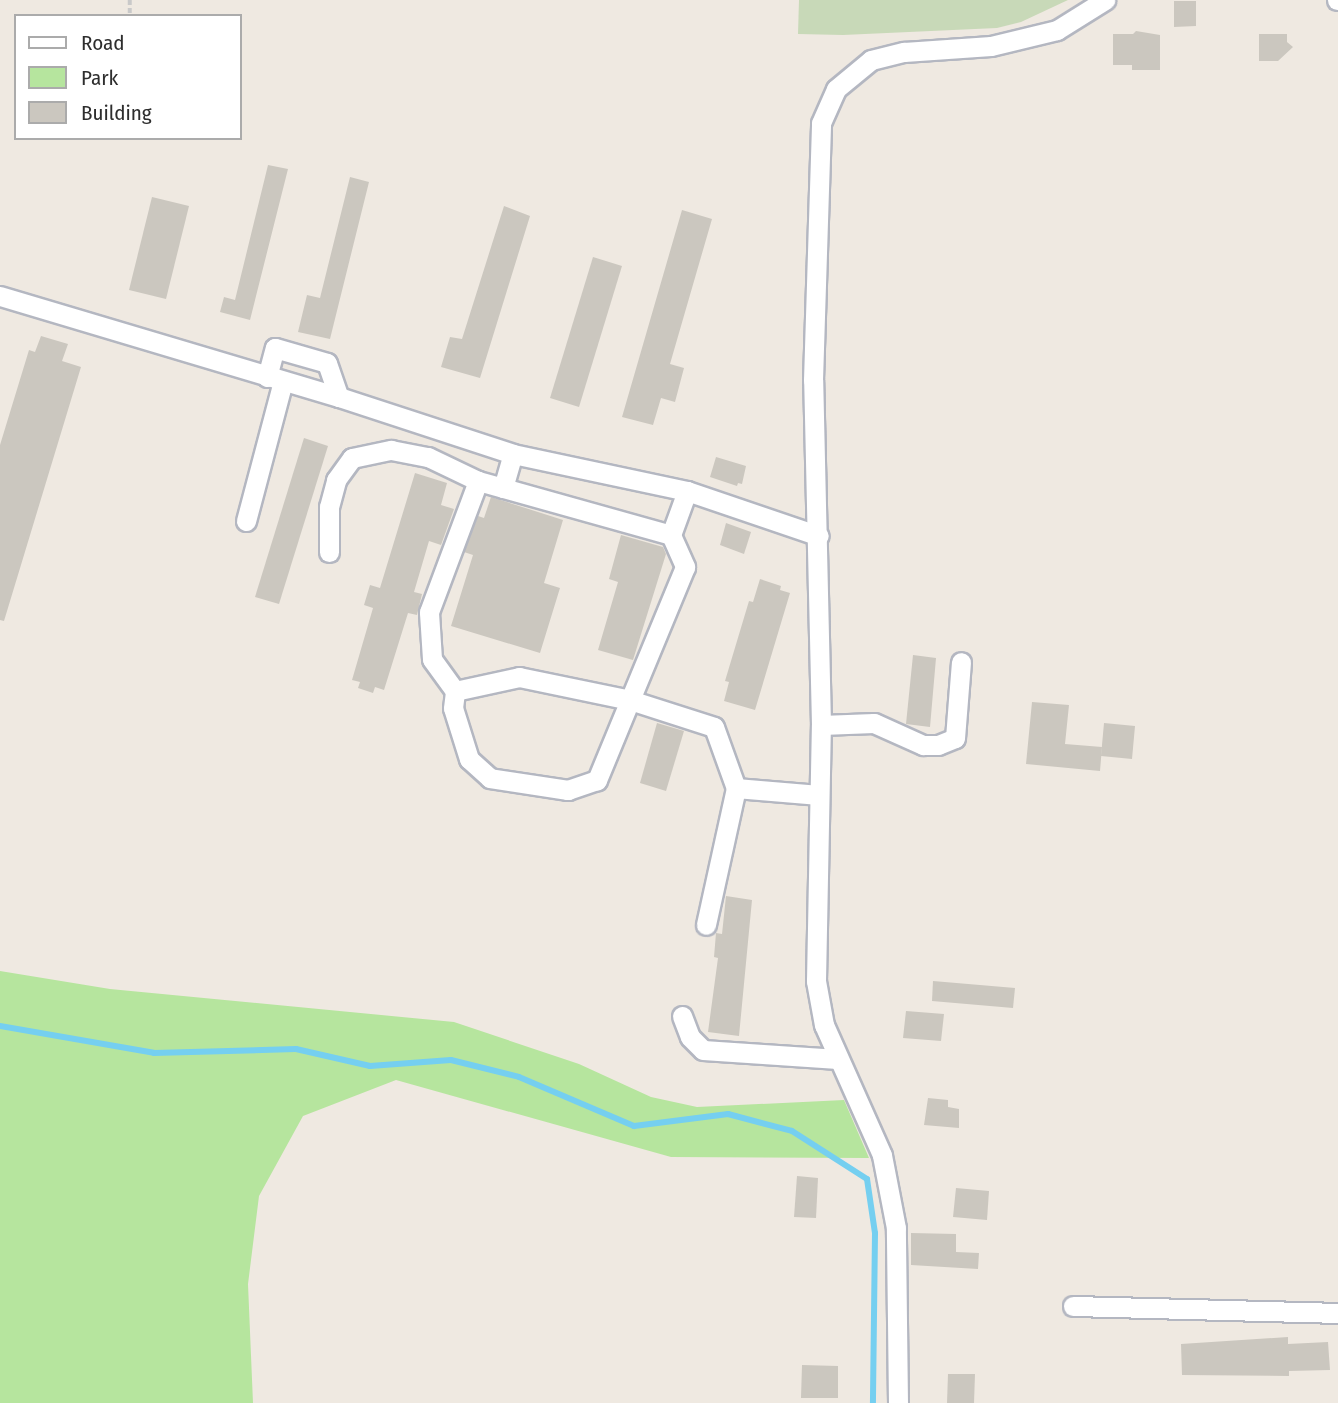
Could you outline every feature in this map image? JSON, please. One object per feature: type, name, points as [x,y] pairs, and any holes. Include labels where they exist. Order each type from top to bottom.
[{"type":"street","points":[[898,1403],[897,1228],[881,1155],[824,1025],[816,981],[821,725],[819,536],[813,380],[818,145],[828,103],[836,89],[871,60],[904,51],[991,46],[1057,30],[1105,0]]},
{"type":"street","points":[[0,296],[340,397],[513,454],[687,491],[819,536]]},
{"type":"street","points":[[246,521],[275,379],[275,348],[327,363],[340,397]]},
{"type":"street","points":[[329,552],[329,507],[336,480],[352,458],[391,450],[428,457],[478,481],[671,535]]},
{"type":"street","points":[[503,488],[513,454]]},
{"type":"street","points":[[478,481],[429,612],[432,659],[455,691],[453,708],[469,759],[490,778],[568,790],[597,780],[685,567],[671,535],[687,491]]},
{"type":"street","points":[[821,725],[874,723],[923,745],[938,745],[955,738],[961,662]]},
{"type":"street","points":[[455,691],[519,677],[630,700],[714,727],[736,789],[706,925]]},
{"type":"street","points":[[736,789],[819,795]]},
{"type":"street","points":[[682,1016],[690,1037],[703,1050],[838,1059]]},
{"type":"street","points":[[1073,1306],[1338,1313]]},
{"type":"green space","points":[[799,0],[1068,0],[1021,22],[997,28],[843,35],[798,34]]},
{"type":"green space","points":[[0,971],[110,989],[454,1022],[579,1064],[651,1097],[697,1107],[844,1100],[869,1158],[671,1157],[396,1080],[303,1116],[259,1196],[248,1284],[253,1403],[0,1403]]},
{"type":"building","points":[[1174,1],[1196,1],[1196,26],[1174,27]]},
{"type":"building","points":[[1136,31],[1160,35],[1160,70],[1132,70],[1132,65],[1113,65],[1113,34],[1133,34]]},
{"type":"building","points":[[1259,34],[1287,34],[1287,42],[1293,47],[1278,61],[1259,61]]},
{"type":"building","points":[[268,165],[288,169],[250,320],[220,312],[224,297],[235,300]]},
{"type":"building","points":[[350,177],[369,182],[330,339],[298,332],[307,295],[320,298]]},
{"type":"building","points":[[152,197],[189,206],[166,299],[129,290]]},
{"type":"building","points":[[504,206],[530,216],[480,378],[441,367],[450,337],[462,339]]},
{"type":"building","points":[[682,210],[712,219],[670,364],[684,368],[675,402],[661,398],[653,425],[622,417]]},
{"type":"building","points":[[593,257],[622,266],[579,407],[550,398]]},
{"type":"building","points":[[41,336],[68,344],[62,361],[81,367],[4,621],[0,620],[0,445],[29,350],[35,352]]},
{"type":"building","points":[[304,438],[328,446],[279,604],[255,597]]},
{"type":"building","points":[[716,457],[746,466],[742,484],[738,483],[737,486],[710,477]]},
{"type":"building","points":[[415,473],[447,483],[441,505],[454,509],[441,545],[429,541],[414,592],[422,594],[417,615],[408,613],[384,690],[375,687],[373,693],[358,688],[360,682],[352,680],[373,608],[364,605],[370,585],[380,588]]},
{"type":"building","points":[[491,497],[563,520],[544,583],[560,588],[540,653],[451,626],[473,555],[464,552],[478,516],[484,518]]},
{"type":"building","points":[[726,523],[751,532],[744,554],[720,545]]},
{"type":"building","points":[[621,535],[663,547],[666,554],[633,660],[598,650],[618,582],[609,579]]},
{"type":"building","points":[[760,579],[781,586],[780,590],[790,593],[755,710],[724,701],[729,682],[725,681],[749,601],[753,602]]},
{"type":"building","points":[[913,655],[936,658],[930,727],[906,724]]},
{"type":"building","points":[[1032,702],[1069,705],[1065,744],[1102,747],[1100,771],[1026,764]]},
{"type":"building","points":[[657,723],[684,731],[666,791],[640,783]]},
{"type":"building","points":[[1104,723],[1135,726],[1132,759],[1101,756]]},
{"type":"building","points":[[726,896],[752,900],[739,1036],[708,1032],[718,958],[714,957],[716,933],[722,934]]},
{"type":"building","points":[[933,981],[1015,988],[1013,1008],[932,1001]]},
{"type":"building","points":[[906,1011],[944,1014],[941,1041],[903,1038]]},
{"type":"building","points":[[928,1098],[948,1100],[948,1107],[959,1109],[959,1128],[924,1125]]},
{"type":"building","points":[[797,1176],[818,1178],[816,1218],[794,1217]]},
{"type":"building","points":[[956,1188],[989,1191],[987,1220],[953,1217]]},
{"type":"building","points":[[911,1233],[956,1234],[956,1252],[979,1253],[978,1269],[911,1265]]},
{"type":"building","points":[[1288,1337],[1288,1344],[1328,1342],[1330,1370],[1289,1371],[1289,1376],[1182,1375],[1181,1344]]},
{"type":"building","points":[[802,1365],[838,1366],[838,1398],[801,1398]]},
{"type":"building","points":[[948,1374],[975,1374],[974,1403],[947,1403]]},
{"type":"waterway","points":[[0,1026],[154,1053],[296,1049],[370,1066],[451,1060],[519,1077],[634,1126],[728,1114],[792,1131],[867,1179],[875,1233],[873,1403]]}]
